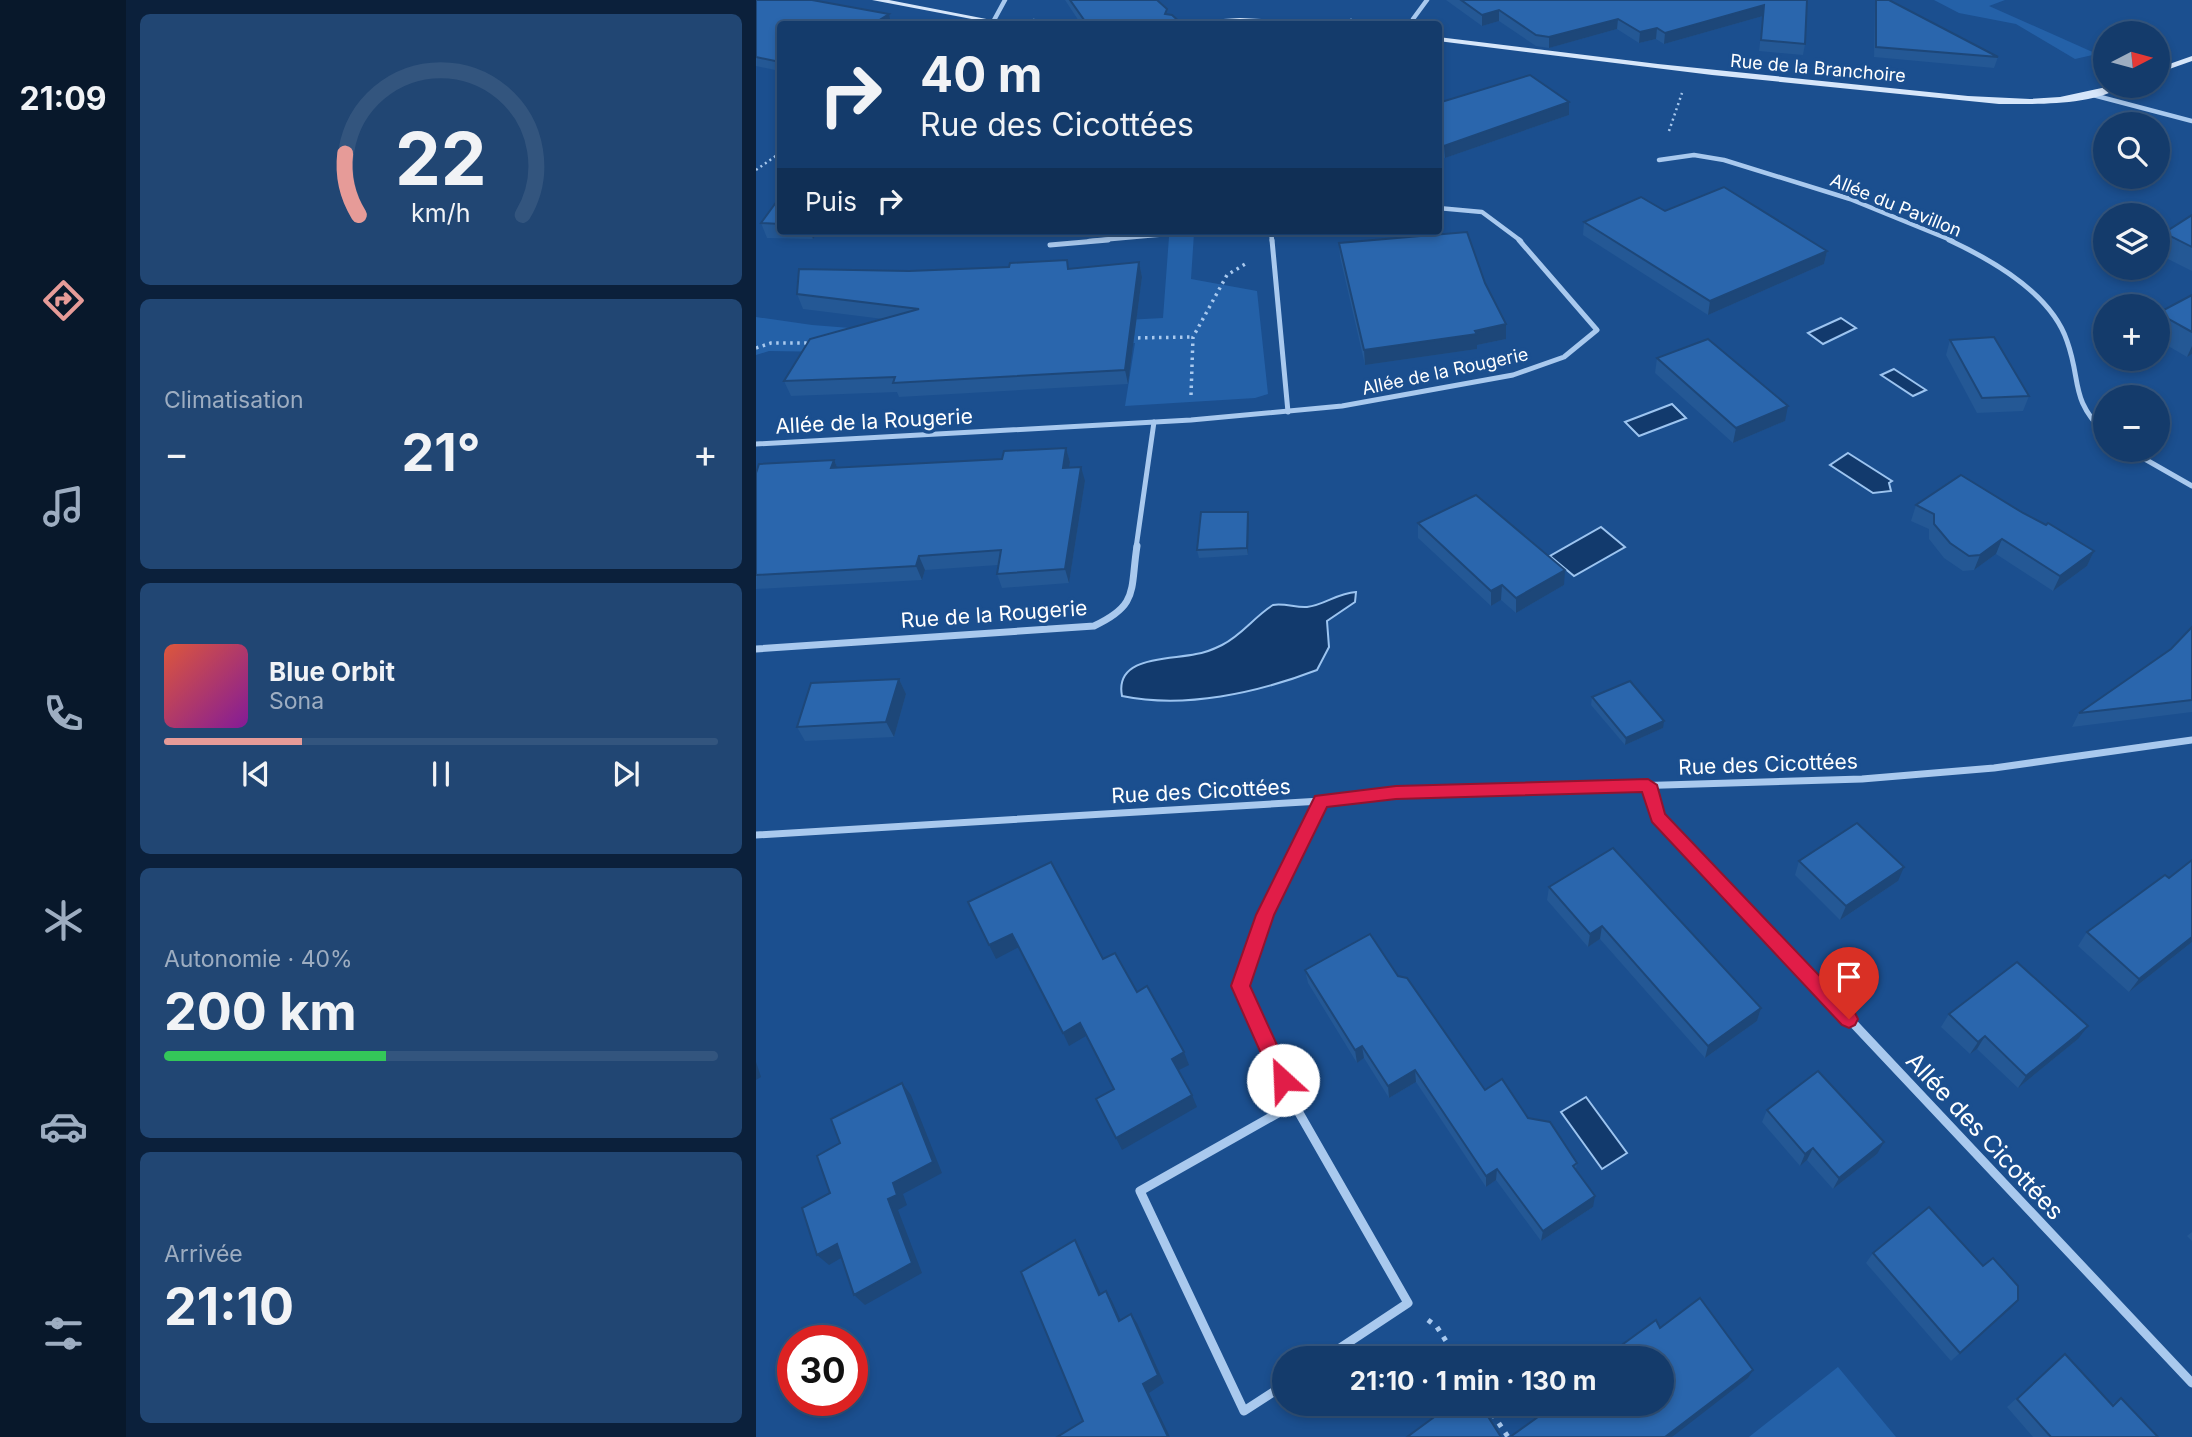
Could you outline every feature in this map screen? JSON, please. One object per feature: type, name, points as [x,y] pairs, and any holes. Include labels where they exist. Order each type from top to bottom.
[{"type":"main road","points":[[876,0],[988,21]]},
{"type":"main road","points":[[1223,21],[1261,21]]},
{"type":"main road","name":"Rue de la Branchoire","points":[[1442,40],[1689,72],[2007,100],[2054,100],[2093,95]]},
{"type":"main road","points":[[2170,66],[2192,58]]},
{"type":"street","points":[[994,21],[1005,0]]},
{"type":"street","points":[[1414,21],[1427,0]]},
{"type":"street","name":"Rue de la Branchoire","points":[[2104,98],[2192,121]]},
{"type":"street","name":"Allée du Pavillon","points":[[1658,160],[1706,156],[1817,188],[1919,226],[1984,260],[2035,296],[2058,322],[2070,345],[2075,396],[2093,423]]},
{"type":"street","name":"Allée de la Rougerie","points":[[756,444],[1191,420],[1342,406],[1513,375],[1564,357],[1597,330],[1523,241],[1483,212],[1466,208],[1442,208]]},
{"type":"street","points":[[1050,245],[1158,235]]},
{"type":"street","points":[[1271,235],[1288,412]]},
{"type":"street","name":"Rue de la Rougerie","points":[[756,649],[1094,626],[1119,614],[1129,600],[1154,422]]},
{"type":"street","points":[[2150,462],[2192,486]]},
{"type":"street","name":"Rue des Cicottées","points":[[756,835],[1321,801],[1396,793],[1863,779],[1994,768],[2192,740]]},
{"type":"street","name":"Allée des Cicottées","points":[[1648,785],[1658,817],[2192,1383]]},
{"type":"street","points":[[1321,801],[1265,915],[1240,986],[1294,1104],[1408,1303],[1343,1346]]},
{"type":"street","points":[[1272,1393],[1244,1411],[1140,1191],[1294,1104]]},
{"type":"path","points":[[1658,160],[1689,72]]},
{"type":"path","points":[[756,170],[777,155]]},
{"type":"path","points":[[1191,420],[1193,337],[1227,275],[1272,247]]},
{"type":"path","points":[[1125,338],[1193,337]]},
{"type":"path","points":[[756,348],[771,344],[812,343]]},
{"type":"path","points":[[1408,1303],[1437,1327],[1449,1346]]},
{"type":"path","points":[[1494,1416],[1507,1437]]},
{"type":"shaded area","points":[[1934,0],[2005,0],[1989,6],[2093,52],[2093,55],[2075,59],[2016,24],[1959,13]]},
{"type":"shaded area","points":[[1194,235],[1191,279],[1257,291],[1268,394],[1255,398],[1125,406],[1135,343],[901,353],[769,351],[756,355],[756,317],[812,325],[901,332],[1163,318],[1169,237]]},
{"type":"shaded area","points":[[1841,318],[1856,328],[1823,344],[1808,333]]},
{"type":"shaded area","points":[[1894,369],[1926,390],[1913,396],[1881,375]]},
{"type":"shaded area","points":[[1672,404],[1686,418],[1639,436],[1625,422]]},
{"type":"shaded area","points":[[1848,453],[1892,481],[1889,483],[1891,491],[1873,493],[1830,465]]},
{"type":"shaded area","points":[[1601,527],[1625,547],[1574,576],[1550,556]]},
{"type":"shaded area","points":[[1356,592],[1355,602],[1327,621],[1329,647],[1317,670],[1270,686],[1221,697],[1171,701],[1122,696],[1122,683],[1127,673],[1135,666],[1216,648],[1236,636],[1273,605],[1307,607]]},
{"type":"shaded area","points":[[1586,1097],[1627,1153],[1602,1169],[1561,1112]]},
{"type":"shaded area","points":[[1838,1367],[1896,1437],[1749,1437]]},
{"type":"building","points":[[756,0],[812,0],[889,14],[878,21],[777,21],[777,61],[756,57]]},
{"type":"building","points":[[1070,0],[1157,0],[1167,9],[1165,14],[1172,15],[1179,21],[1085,21]]},
{"type":"building","points":[[1461,0],[1807,0],[1805,44],[1761,40],[1764,5],[1665,33],[1657,28],[1640,32],[1618,19],[1549,37],[1536,35],[1499,10],[1482,15]]},
{"type":"building","points":[[1876,0],[1889,0],[1998,57],[1876,47]]},
{"type":"building","points":[[1530,75],[1569,102],[1444,146],[1442,102]]},
{"type":"building","points":[[1724,187],[1827,251],[1710,301],[1584,222],[1641,197],[1665,211]]},
{"type":"building","points":[[777,201],[777,224],[761,223]]},
{"type":"building","points":[[2192,215],[2192,247],[2170,236],[2170,229]]},
{"type":"building","points":[[1467,232],[1485,283],[1506,324],[1475,331],[1477,334],[1364,350],[1339,243]]},
{"type":"building","points":[[1067,260],[1068,269],[1139,262],[1125,370],[893,383],[895,377],[784,381],[810,339],[919,309],[797,294],[799,269],[909,271],[1009,267],[1010,263]]},
{"type":"building","points":[[2192,295],[2192,332],[2170,320],[2170,307]]},
{"type":"building","points":[[1994,337],[2029,396],[1982,398],[1950,340]]},
{"type":"building","points":[[1708,339],[1788,406],[1736,428],[1657,358]]},
{"type":"building","points":[[1066,448],[1063,468],[1081,467],[1065,569],[997,574],[1001,550],[919,556],[916,566],[756,575],[756,473],[759,464],[834,460],[831,468],[1002,459],[1004,451]]},
{"type":"building","points":[[1961,475],[2023,513],[2046,525],[2048,523],[2094,551],[2060,576],[2002,539],[1980,555],[1969,556],[1950,543],[1934,524],[1934,514],[1916,505]]},
{"type":"building","points":[[1476,495],[1565,570],[1516,598],[1502,585],[1491,591],[1418,523]]},
{"type":"building","points":[[1201,512],[1248,512],[1247,548],[1197,550]]},
{"type":"building","points":[[2192,627],[2192,700],[2079,713],[2171,649]]},
{"type":"building","points":[[899,679],[886,722],[797,727],[811,683]]},
{"type":"building","points":[[1630,681],[1664,721],[1626,738],[1592,697]]},
{"type":"building","points":[[1857,823],[1904,867],[1846,906],[1799,861]]},
{"type":"building","points":[[1613,848],[1761,1008],[1708,1046],[1602,926],[1590,934],[1549,887]]},
{"type":"building","points":[[2192,860],[2192,937],[2139,979],[2087,932],[2165,875],[2169,878]]},
{"type":"building","points":[[1051,862],[1103,959],[1115,953],[1137,992],[1147,986],[1184,1052],[1172,1059],[1192,1095],[1116,1138],[1096,1099],[1114,1089],[1080,1023],[1063,1033],[1012,934],[989,945],[968,902]]},
{"type":"building","points":[[1370,934],[1398,976],[1407,978],[1485,1090],[1502,1079],[1528,1118],[1550,1122],[1577,1163],[1573,1166],[1595,1196],[1543,1231],[1497,1169],[1486,1176],[1415,1070],[1388,1086],[1362,1046],[1355,1050],[1305,970]]},
{"type":"building","points":[[2017,962],[2088,1026],[2026,1076],[1985,1036],[1978,1042],[1949,1014]]},
{"type":"building","points":[[1818,1071],[1884,1142],[1839,1178],[1813,1148],[1805,1154],[1767,1110]]},
{"type":"building","points":[[902,1083],[933,1162],[893,1183],[897,1195],[888,1199],[912,1263],[854,1295],[837,1244],[817,1255],[802,1208],[830,1193],[817,1156],[840,1143],[831,1119]]},
{"type":"building","points":[[1929,1207],[1983,1266],[1993,1258],[2018,1286],[2018,1300],[1960,1353],[1873,1253]]},
{"type":"building","points":[[1075,1240],[1099,1295],[1106,1291],[1119,1321],[1131,1314],[1158,1375],[1143,1384],[1168,1437],[1057,1437],[1083,1421],[1021,1272]]},
{"type":"building","points":[[1700,1298],[1753,1370],[1665,1437],[1510,1437],[1539,1416],[1674,1416],[1674,1346],[1620,1346],[1656,1320],[1660,1328]]},
{"type":"building","points":[[2065,1354],[2113,1406],[2121,1398],[2158,1437],[2051,1437],[2017,1399]]},
{"type":"building","points":[[1436,1416],[1488,1416],[1501,1437],[1407,1437]]},
{"type":"route","points":[[1283,1080],[1240,986],[1265,915],[1321,801],[1396,793],[1648,785],[1658,817],[1849,1019]]}]
